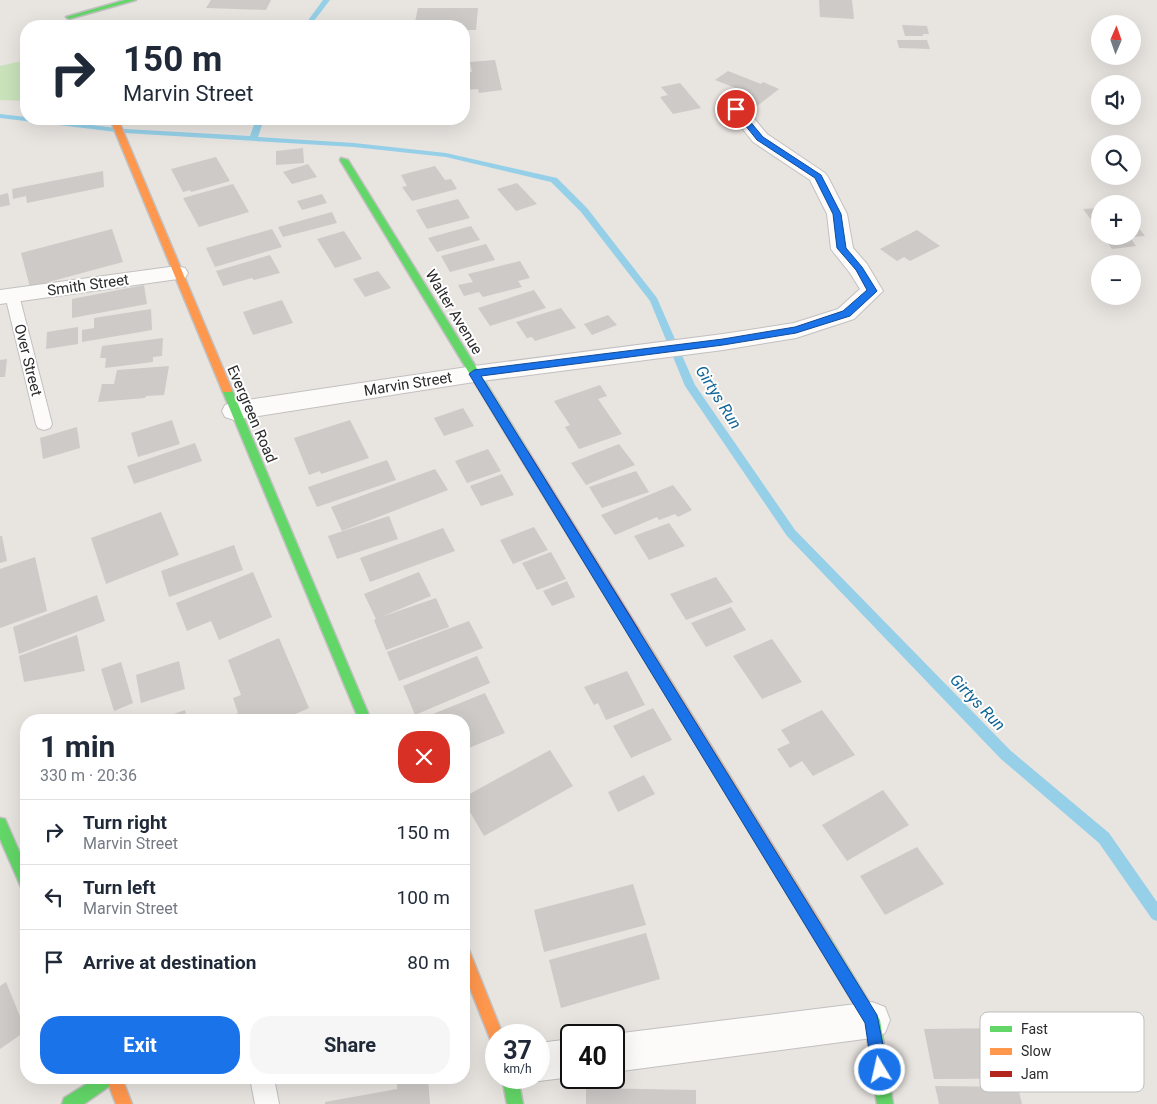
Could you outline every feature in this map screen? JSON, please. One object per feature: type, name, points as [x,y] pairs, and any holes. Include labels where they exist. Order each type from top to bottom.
[{"type":"street","points":[[69,17],[133,0]]},
{"type":"street","name":"Marvin Street","points":[[234,411],[474,374],[723,342],[796,330],[846,314],[872,291],[859,269],[842,248],[837,214],[818,177],[760,138],[736,109]]},
{"type":"street","name":"Evergreen Road","points":[[117,125],[234,411],[362,714]]},
{"type":"street","name":"Walter Avenue","points":[[344,160],[872,1020],[885,1104]]},
{"type":"street","name":"Smith Street","points":[[6,296],[177,273]]},
{"type":"street","points":[[0,824],[20,869]]},
{"type":"street","points":[[470,977],[491,1024]]},
{"type":"street","points":[[625,1052],[872,1020]]},
{"type":"street","points":[[70,1104],[100,1084]]},
{"type":"street","points":[[116,1084],[124,1104]]},
{"type":"street","points":[[512,1089],[515,1104]]},
{"type":"lane","name":"Over Street","points":[[6,296],[44,424]]},
{"type":"lane","points":[[263,1084],[267,1104]]},
{"type":"green space","points":[[20,61],[20,101],[0,100],[0,66]]},
{"type":"building","points":[[211,0],[271,0],[266,10],[206,8]]},
{"type":"building","points":[[819,0],[852,0],[854,19],[820,17]]},
{"type":"building","points":[[418,8],[478,8],[476,30],[470,30],[470,20],[415,20]]},
{"type":"building","points":[[902,25],[927,26],[929,34],[905,36]]},
{"type":"building","points":[[897,40],[927,40],[930,49],[899,48]]},
{"type":"building","points":[[495,60],[502,90],[479,93],[478,89],[470,90],[470,72],[472,72],[470,62]]},
{"type":"building","points":[[728,71],[779,89],[757,106],[735,97],[743,91],[715,80]]},
{"type":"building","points":[[680,83],[701,108],[673,114],[660,97],[668,95],[661,87]]},
{"type":"building","points":[[303,148],[304,163],[276,165],[276,151]]},
{"type":"building","points":[[216,157],[230,181],[191,192],[190,190],[183,192],[171,169]]},
{"type":"building","points":[[308,164],[317,177],[292,184],[283,172]]},
{"type":"building","points":[[435,166],[445,180],[451,179],[457,189],[412,201],[402,187],[407,186],[401,175]]},
{"type":"building","points":[[103,171],[104,187],[27,203],[26,196],[13,199],[12,189]]},
{"type":"building","points":[[517,183],[537,204],[516,211],[497,189]]},
{"type":"building","points":[[233,184],[249,212],[199,227],[183,198]]},
{"type":"building","points":[[8,193],[10,205],[0,207],[0,195]]},
{"type":"building","points":[[322,194],[327,203],[302,210],[297,201]]},
{"type":"building","points":[[458,199],[470,218],[427,229],[416,210]]},
{"type":"building","points":[[1083,209],[1091,209],[1091,220]]},
{"type":"building","points":[[332,212],[337,223],[283,237],[278,227]]},
{"type":"building","points":[[471,226],[480,240],[437,252],[428,238]]},
{"type":"building","points":[[112,229],[123,262],[30,287],[21,253]]},
{"type":"building","points":[[272,229],[282,247],[215,267],[206,248]]},
{"type":"building","points":[[917,230],[940,246],[910,261],[904,257],[897,261],[880,249]]},
{"type":"building","points":[[344,231],[362,259],[335,268],[317,239]]},
{"type":"building","points":[[486,244],[495,260],[450,272],[441,256]]},
{"type":"building","points":[[1109,245],[1136,246],[1112,249]]},
{"type":"building","points":[[270,255],[280,273],[223,286],[216,271]]},
{"type":"building","points":[[520,261],[530,278],[518,281],[522,287],[483,297],[479,292],[464,296],[458,285],[473,282],[468,274]]},
{"type":"building","points":[[378,271],[391,288],[365,297],[353,279]]},
{"type":"building","points":[[144,285],[147,304],[72,318],[72,299]]},
{"type":"building","points":[[534,290],[546,308],[490,326],[478,308]]},
{"type":"building","points":[[282,300],[293,323],[253,335],[243,312]]},
{"type":"building","points":[[561,308],[576,328],[535,341],[532,337],[527,338],[516,322]]},
{"type":"building","points":[[151,309],[152,330],[82,342],[82,330],[94,328],[94,318]]},
{"type":"building","points":[[608,315],[617,325],[592,335],[584,324]]},
{"type":"building","points":[[78,327],[78,344],[46,349],[47,332]]},
{"type":"building","points":[[163,338],[162,356],[153,357],[153,362],[105,368],[106,358],[100,358],[102,346]]},
{"type":"building","points":[[7,359],[5,377],[0,377],[0,360]]},
{"type":"building","points":[[169,366],[164,395],[98,402],[102,384],[114,384],[117,370]]},
{"type":"building","points":[[600,385],[607,396],[598,399],[622,434],[579,449],[565,427],[570,425],[554,401]]},
{"type":"building","points":[[463,408],[474,426],[444,436],[434,418]]},
{"type":"building","points":[[172,420],[180,444],[138,457],[131,433]]},
{"type":"building","points":[[350,420],[369,458],[321,474],[320,471],[309,475],[294,438]]},
{"type":"building","points":[[77,427],[80,448],[43,459],[40,438]]},
{"type":"building","points":[[195,443],[202,461],[134,484],[127,466]]},
{"type":"building","points":[[619,444],[635,465],[586,485],[571,463]]},
{"type":"building","points":[[488,449],[501,471],[467,483],[455,461]]},
{"type":"building","points":[[387,460],[396,480],[317,507],[308,487]]},
{"type":"building","points":[[435,469],[448,490],[342,531],[331,507]]},
{"type":"building","points":[[636,471],[649,492],[602,508],[589,487]]},
{"type":"building","points":[[502,474],[514,495],[481,506],[470,486]]},
{"type":"building","points":[[673,485],[692,510],[678,517],[675,514],[659,520],[657,517],[615,535],[601,515]]},
{"type":"building","points":[[161,512],[179,555],[106,584],[91,538]]},
{"type":"building","points":[[389,516],[398,539],[337,559],[328,536]]},
{"type":"building","points":[[669,523],[685,546],[649,560],[634,536]]},
{"type":"building","points":[[534,527],[548,550],[513,564],[500,540]]},
{"type":"building","points":[[443,528],[455,551],[370,582],[360,558]]},
{"type":"building","points":[[0,536],[2,536],[7,561],[0,563]]},
{"type":"building","points":[[234,545],[243,570],[169,597],[161,571]]},
{"type":"building","points":[[551,552],[566,579],[537,590],[522,563]]},
{"type":"building","points":[[35,557],[47,611],[0,628],[0,569]]},
{"type":"building","points":[[253,572],[272,617],[219,640],[211,621],[187,631],[176,603]]},
{"type":"building","points":[[419,572],[431,596],[381,617],[436,598],[449,627],[386,650],[374,620],[376,619],[364,594]]},
{"type":"building","points":[[716,577],[733,602],[686,620],[670,594]]},
{"type":"building","points":[[567,581],[575,597],[552,606],[543,591]]},
{"type":"building","points":[[97,595],[105,621],[19,654],[13,627]]},
{"type":"building","points":[[731,607],[746,630],[706,647],[691,623]]},
{"type":"building","points":[[469,621],[483,648],[399,681],[387,652]]},
{"type":"building","points":[[77,635],[85,671],[24,682],[19,656]]},
{"type":"building","points":[[279,638],[309,708],[296,714],[236,714],[238,713],[233,698],[241,695],[228,660]]},
{"type":"building","points":[[772,639],[802,682],[762,699],[733,656]]},
{"type":"building","points":[[477,656],[490,683],[417,714],[415,714],[403,686]]},
{"type":"building","points":[[179,661],[185,689],[141,703],[136,675]]},
{"type":"building","points":[[121,662],[133,703],[114,711],[101,669]]},
{"type":"building","points":[[627,671],[645,705],[606,720],[598,703],[594,705],[584,687]]},
{"type":"building","points":[[485,693],[505,733],[470,748],[470,714],[433,714]]},
{"type":"building","points":[[653,708],[672,740],[631,758],[613,726]]},
{"type":"building","points":[[185,710],[186,714],[174,714]]},
{"type":"building","points":[[822,710],[855,755],[813,776],[802,761],[790,768],[777,749],[790,743],[781,730]]},
{"type":"building","points":[[550,750],[573,786],[484,836],[470,812],[470,794]]},
{"type":"building","points":[[644,775],[655,794],[618,812],[608,792]]},
{"type":"building","points":[[883,790],[909,825],[847,861],[822,825]]},
{"type":"building","points":[[917,847],[944,884],[885,915],[860,876]]},
{"type":"building","points":[[633,884],[646,925],[544,952],[534,910]]},
{"type":"building","points":[[646,933],[660,979],[561,1008],[549,960]]},
{"type":"building","points":[[6,982],[20,1016],[20,1035],[0,1049],[0,986]]},
{"type":"building","points":[[980,1028],[980,1079],[934,1079],[924,1029]]},
{"type":"building","points":[[397,1084],[428,1084],[430,1104],[325,1104],[325,1102],[397,1089]]},
{"type":"building","points":[[935,1086],[980,1087],[980,1092],[1019,1092],[1022,1104],[939,1104]]},
{"type":"building","points":[[586,1089],[696,1090],[696,1104],[586,1104]]},
{"type":"waterway","points":[[312,20],[327,0]]},
{"type":"waterway","name":"Girtys Run","points":[[0,116],[20,118]]},
{"type":"waterway","name":"Girtys Run","points":[[75,125],[125,131],[253,139]]},
{"type":"waterway","points":[[253,139],[258,125]]},
{"type":"waterway","name":"Girtys Run","points":[[253,139],[354,145],[446,155],[554,180],[584,210],[654,300],[690,386],[791,533],[1006,755],[1104,838],[1157,914]]},
{"type":"traffic: fast","points":[[69,17],[133,0]]},
{"type":"traffic: fast","points":[[344,160],[524,454]]},
{"type":"traffic: fast","points":[[227,390],[362,714]]},
{"type":"traffic: fast","points":[[0,824],[20,869]]},
{"type":"traffic: fast","points":[[824,941],[872,1020],[885,1104]]},
{"type":"traffic: fast","points":[[70,1104],[100,1084]]},
{"type":"traffic: fast","points":[[512,1089],[515,1104]]},
{"type":"traffic: slow","points":[[117,125],[227,390]]},
{"type":"traffic: slow","points":[[634,632],[824,941]]},
{"type":"traffic: slow","points":[[470,970],[491,1024]]},
{"type":"traffic: slow","points":[[116,1084],[124,1104]]},
{"type":"traffic: jam","points":[[524,454],[634,632]]},
{"type":"route","points":[[736,109],[760,138],[818,177],[837,214],[842,248],[859,269],[872,291],[846,314],[796,330],[723,342],[474,374],[872,1020],[880,1070]]}]
